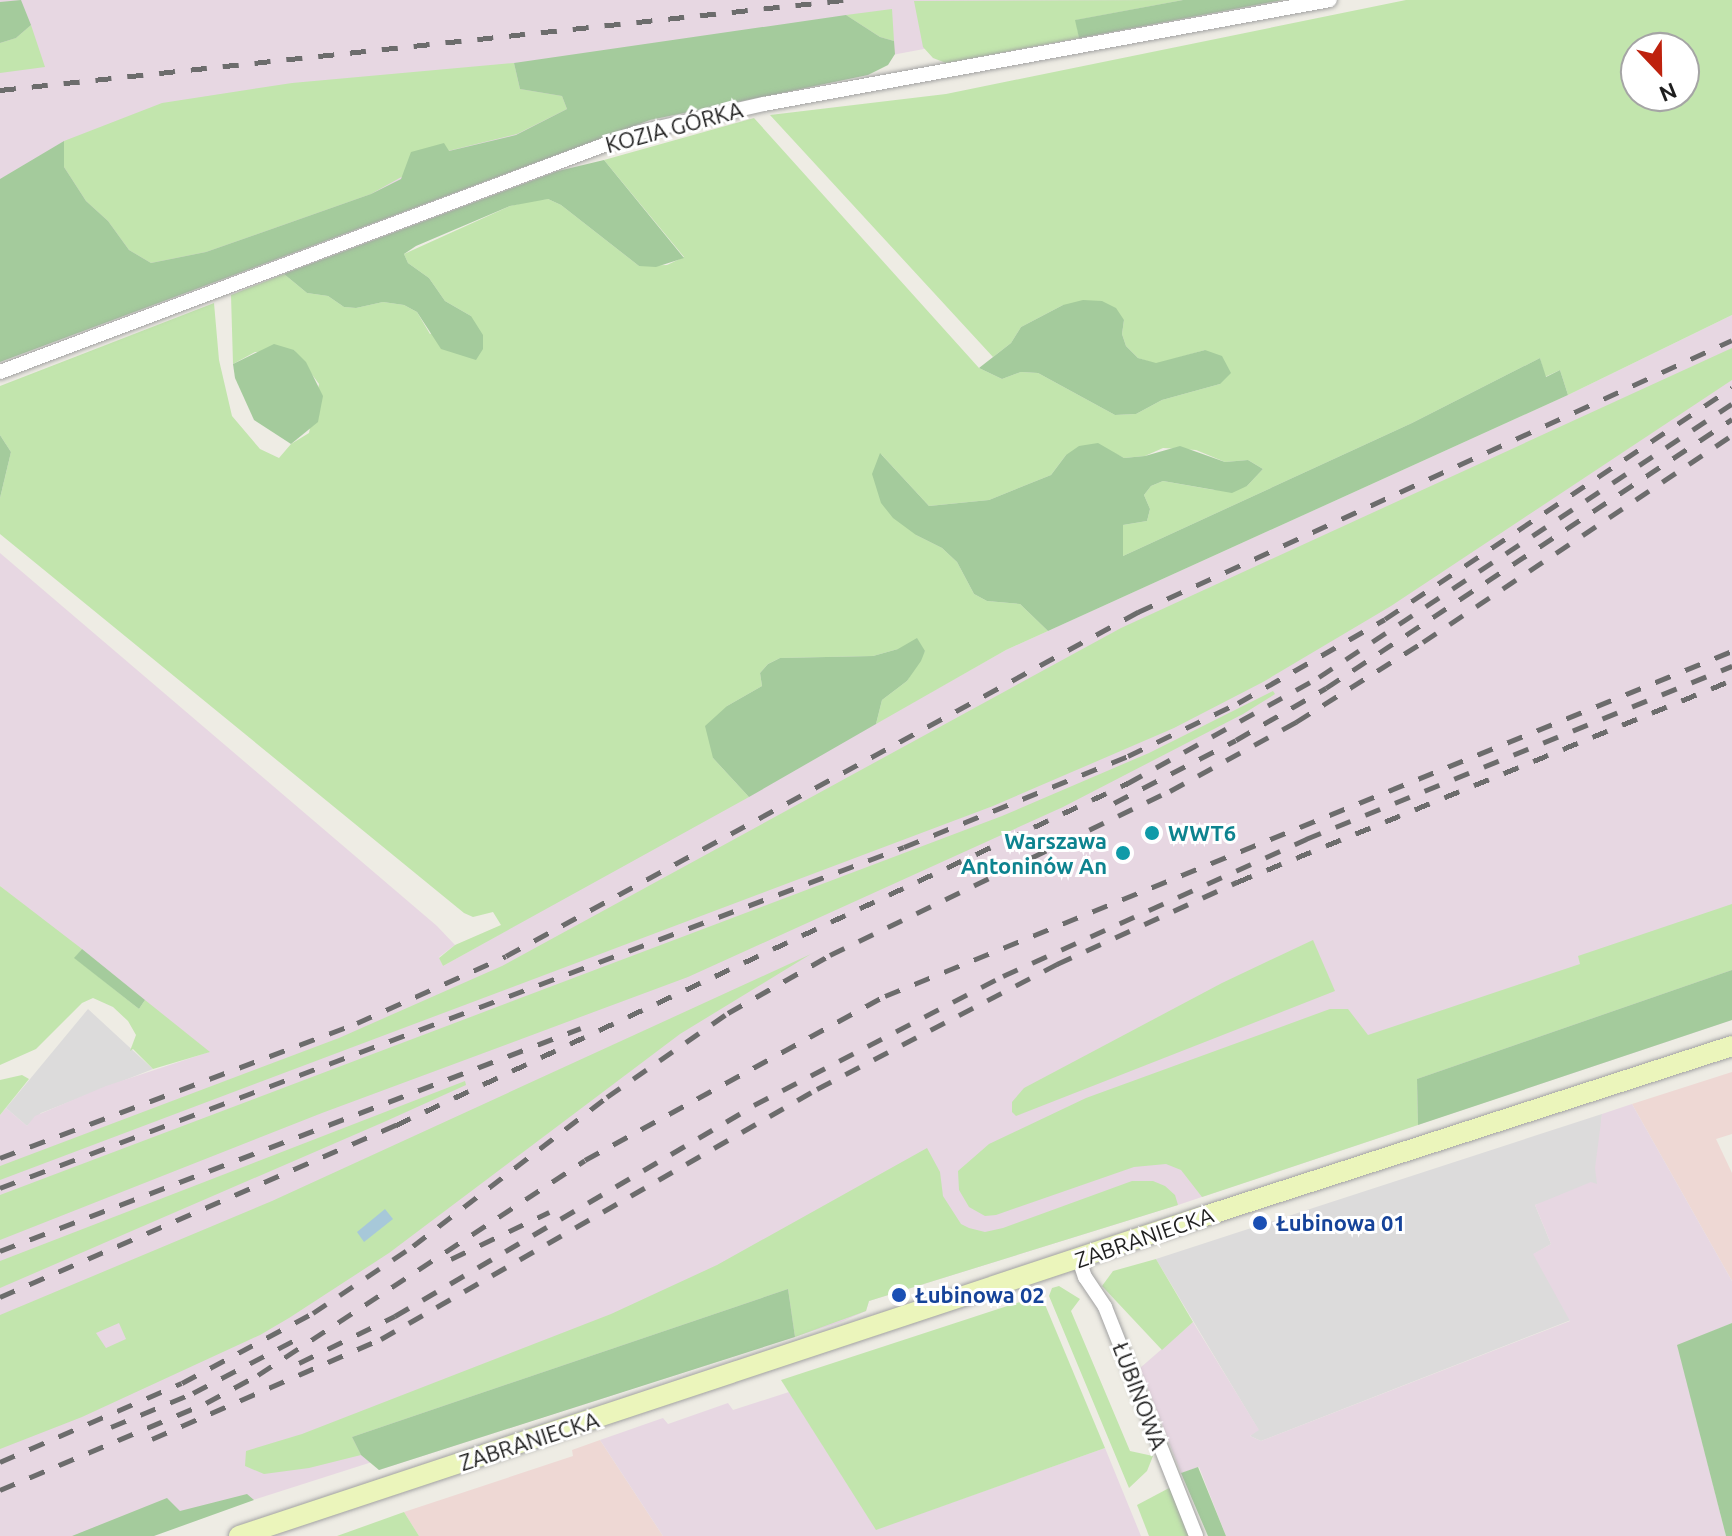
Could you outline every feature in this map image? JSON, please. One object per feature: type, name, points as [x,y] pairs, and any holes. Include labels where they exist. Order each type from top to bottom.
[{"type":"main road","name":"ZABRANIECKA","points":[[239,1536],[1732,1046]]},
{"type":"street","name":"KOZIA GÓRKA","points":[[0,372],[636,133],[764,104],[1330,0]]},
{"type":"street","name":"ŁUBINOWA","points":[[1079,1259],[1085,1277],[1105,1307],[1196,1536]]},
{"type":"shaded area","points":[[0,0],[1183,0],[722,87],[0,346]]},
{"type":"shaded area","points":[[1732,315],[1732,1020],[1178,1205],[869,1301],[866,1311],[841,1322],[379,1470],[372,1462],[140,1536],[0,1536],[0,1115],[6,1108],[27,1126],[35,1116],[106,1086],[209,1052],[0,886],[0,553],[437,926],[455,945],[439,957],[443,966],[1006,650],[1568,395]]},
{"type":"shaded area","points":[[88,1009],[153,1069],[41,1113],[27,1126],[6,1108]]},
{"type":"shaded area","points":[[1732,1072],[1732,1134],[1716,1139],[1732,1173],[1732,1281],[1632,1104]]},
{"type":"shaded area","points":[[1632,1104],[1732,1281],[1732,1323],[1678,1346],[1726,1536],[1226,1536],[1199,1467],[1181,1473],[1140,1368],[1193,1322],[1259,1430],[1250,1436],[1261,1441],[1570,1321],[1533,1254],[1551,1244],[1535,1205],[1591,1182],[1597,1184],[1595,1168],[1602,1114]]},
{"type":"shaded area","points":[[1602,1114],[1598,1185],[1535,1205],[1551,1244],[1534,1254],[1571,1320],[1261,1441],[1250,1436],[1258,1429],[1156,1259]]},
{"type":"shaded area","points":[[789,1392],[877,1529],[1105,1448],[1141,1536],[663,1536],[600,1440],[663,1418],[668,1424],[728,1403],[733,1410]]},
{"type":"shaded area","points":[[600,1440],[663,1536],[419,1536],[404,1512],[573,1456],[572,1450]]},
{"type":"green space","points":[[21,0],[31,25],[16,38],[0,43],[0,2]]},
{"type":"green space","points":[[1183,0],[1076,20],[1079,38],[946,63],[933,58],[923,47],[914,1]]},
{"type":"green space","points":[[1183,0],[1283,0],[1079,38],[1075,20]]},
{"type":"green space","points":[[1406,0],[1732,0],[1732,315],[1568,395],[1560,370],[1545,377],[1540,358],[1412,423],[1123,556],[1123,525],[1147,521],[1150,509],[1144,495],[1151,486],[1163,481],[1214,490],[1247,486],[1263,469],[1248,460],[1225,462],[1196,450],[1163,448],[1145,456],[1124,458],[1108,450],[1066,455],[1051,475],[989,500],[929,506],[881,454],[916,535],[942,548],[957,562],[974,594],[987,601],[1020,604],[1048,631],[1006,650],[876,724],[882,700],[907,681],[925,651],[898,649],[873,656],[780,658],[768,664],[760,673],[762,686],[727,706],[713,758],[749,797],[443,966],[439,958],[455,945],[501,925],[493,912],[473,917],[464,913],[0,534],[0,498],[11,452],[0,435],[0,386],[214,303],[219,360],[232,416],[260,449],[279,458],[291,444],[309,433],[319,384],[294,350],[255,352],[233,364],[231,295],[284,274],[307,293],[328,296],[344,307],[356,308],[383,302],[404,305],[417,312],[430,334],[471,316],[445,301],[429,278],[408,263],[404,254],[510,206],[548,199],[561,205],[639,266],[667,265],[684,257],[604,160],[754,118],[979,368],[1002,379],[1021,372],[1038,373],[1115,415],[1136,414],[1162,400],[1220,384],[1205,350],[1156,364],[1138,358],[1126,346],[1122,334],[1124,320],[1063,305],[1021,327],[1011,343],[993,357],[770,115],[946,94]]},
{"type":"green space","points":[[892,9],[894,41],[880,37],[846,15]]},
{"type":"green space","points":[[846,15],[880,37],[894,41],[895,54],[888,65],[868,75],[650,120],[0,362],[0,179],[64,141],[64,167],[86,201],[108,221],[129,250],[151,263],[206,252],[371,194],[401,179],[411,152],[444,143],[449,151],[516,135],[567,109],[562,96],[520,89],[514,63]]},
{"type":"green space","points":[[31,25],[45,67],[0,73],[0,43],[16,38]]},
{"type":"green space","points":[[514,63],[520,89],[562,96],[567,109],[517,134],[448,151],[371,194],[206,252],[151,263],[129,250],[108,221],[86,201],[64,167],[64,141],[162,103],[292,83]]},
{"type":"green space","points":[[604,160],[684,258],[656,267],[639,266],[561,205],[548,199],[510,206],[416,246],[404,254],[408,263],[429,278],[445,301],[471,316],[483,335],[483,349],[476,360],[441,349],[417,312],[404,305],[383,302],[356,308],[344,307],[328,296],[307,293],[284,274],[558,171]]},
{"type":"green space","points":[[1083,300],[1102,301],[1116,308],[1124,320],[1122,334],[1126,346],[1138,358],[1156,363],[1205,350],[1222,356],[1231,373],[1220,384],[1162,400],[1136,414],[1115,415],[1038,373],[1021,372],[1002,379],[979,368],[1011,343],[1021,327],[1063,305]]},
{"type":"green space","points":[[274,344],[294,350],[306,362],[323,396],[318,422],[291,444],[254,420],[235,378],[233,364]]},
{"type":"green space","points":[[1732,348],[1732,380],[1391,606],[1263,682],[1174,728],[993,806],[0,1180],[0,1166],[339,1038],[502,966],[1121,628]]},
{"type":"green space","points":[[1540,358],[1546,377],[1560,370],[1568,395],[1048,631],[1020,604],[987,601],[974,594],[957,562],[942,548],[916,535],[893,518],[881,503],[872,474],[880,453],[929,506],[989,500],[1051,475],[1066,455],[1079,446],[1098,443],[1124,458],[1145,456],[1180,446],[1225,462],[1248,460],[1263,469],[1247,486],[1232,493],[1163,481],[1151,486],[1144,495],[1150,509],[1147,521],[1123,525],[1123,556],[1412,423]]},
{"type":"green space","points":[[0,435],[11,452],[0,498]]},
{"type":"green space","points":[[917,638],[925,651],[921,661],[907,681],[882,700],[876,724],[749,797],[713,758],[705,726],[727,706],[762,686],[760,673],[768,664],[780,658],[873,656],[898,649]]},
{"type":"green space","points":[[1273,691],[1275,694],[1243,714],[1063,807],[688,977],[322,1113],[0,1240],[0,1195],[1002,816],[1149,753]]},
{"type":"green space","points":[[0,886],[82,949],[75,958],[139,1009],[145,1000],[210,1052],[153,1069],[133,1049],[130,1051],[136,1035],[128,1021],[113,1007],[93,998],[82,1003],[36,1049],[0,1065]]},
{"type":"green space","points":[[1732,904],[1732,970],[1417,1079],[1418,1125],[1202,1197],[1181,1170],[1166,1164],[1134,1167],[996,1215],[985,1216],[969,1207],[959,1190],[958,1171],[989,1144],[1086,1098],[1330,1009],[1348,1009],[1368,1035],[1580,964],[1578,956]]},
{"type":"green space","points":[[1313,940],[1335,991],[1016,1116],[1012,1112],[1012,1102],[1024,1088],[1222,983]]},
{"type":"green space","points":[[82,949],[145,1000],[139,1009],[74,958]]},
{"type":"green space","points":[[811,954],[680,1034],[389,1253],[289,1318],[260,1335],[82,1417],[0,1449],[0,1315],[272,1201]],"holes":[[[119,1323],[126,1339],[106,1348],[96,1333]]]},
{"type":"green space","points":[[1732,970],[1732,1020],[1418,1125],[1417,1079]]},
{"type":"green space","points":[[22,1075],[29,1079],[0,1115],[0,1080]]},
{"type":"green space","points":[[465,1081],[466,1085],[384,1122],[0,1288],[0,1261]]},
{"type":"green space","points":[[927,1148],[940,1172],[943,1196],[961,1224],[985,1232],[1132,1181],[1153,1181],[1165,1186],[1175,1195],[1178,1205],[869,1301],[866,1311],[795,1337],[788,1289],[352,1437],[361,1455],[309,1468],[264,1474],[245,1466],[246,1451],[302,1434],[611,1314],[717,1265]]},
{"type":"green space","points":[[1156,1259],[1193,1322],[1162,1350],[1102,1286],[1113,1271]]},
{"type":"green space","points":[[1059,1286],[1080,1299],[1071,1311],[1130,1451],[1153,1456],[1147,1471],[1129,1488],[1049,1296],[1052,1288]]},
{"type":"green space","points":[[788,1289],[795,1337],[379,1470],[361,1455],[352,1437]]},
{"type":"green space","points":[[1041,1295],[1105,1448],[876,1530],[781,1380]]},
{"type":"green space","points":[[1732,1323],[1732,1536],[1726,1536],[1677,1345]]},
{"type":"green space","points":[[1198,1467],[1226,1536],[1208,1536],[1181,1473]]},
{"type":"green space","points":[[1171,1487],[1190,1536],[1149,1536],[1137,1505]]},
{"type":"green space","points":[[247,1494],[254,1500],[154,1536],[72,1536],[167,1498],[180,1511]]},
{"type":"green space","points":[[404,1512],[419,1536],[337,1536]]},
{"type":"water","points":[[385,1209],[393,1219],[364,1242],[357,1232]]},
{"type":"railway","points":[[0,90],[844,0]]},
{"type":"railway","points":[[0,1158],[357,1023],[506,956],[1138,612],[1732,340]]},
{"type":"railway","points":[[0,1188],[904,847],[1128,756],[1238,703],[1385,619],[1732,388]]},
{"type":"railway","points":[[0,1297],[396,1125],[1128,783],[1319,677],[1732,404]]},
{"type":"railway","points":[[1114,803],[1236,740],[1326,688],[1732,419]]},
{"type":"railway","points":[[0,1462],[182,1383],[313,1313],[413,1246],[607,1097],[728,1013],[830,955],[1170,791],[1296,722],[1423,642],[1732,435]]},
{"type":"railway","points":[[0,1490],[206,1403],[258,1375],[585,1160],[885,996],[1732,651]]},
{"type":"railway","points":[[299,1363],[395,1316],[754,1105],[1003,976],[1306,839],[1732,666]]},
{"type":"railway","points":[[152,1439],[381,1339],[817,1089],[1057,964],[1237,882],[1732,680]]},
{"type":"railway","points":[[0,1251],[581,1028]]},
{"type":"railway","points":[[451,1259],[549,1212]]},
{"type":"railway","points":[[111,1427],[193,1393],[295,1340]]},
{"type":"place","name":"WWT6","points":[[1152,833]]},
{"type":"place","name":"Warszawa Antoninów An","points":[[1123,853]]},
{"type":"place","name":"Łubinowa 01","points":[[1260,1223]]},
{"type":"place","name":"Łubinowa 02","points":[[899,1295]]}]
